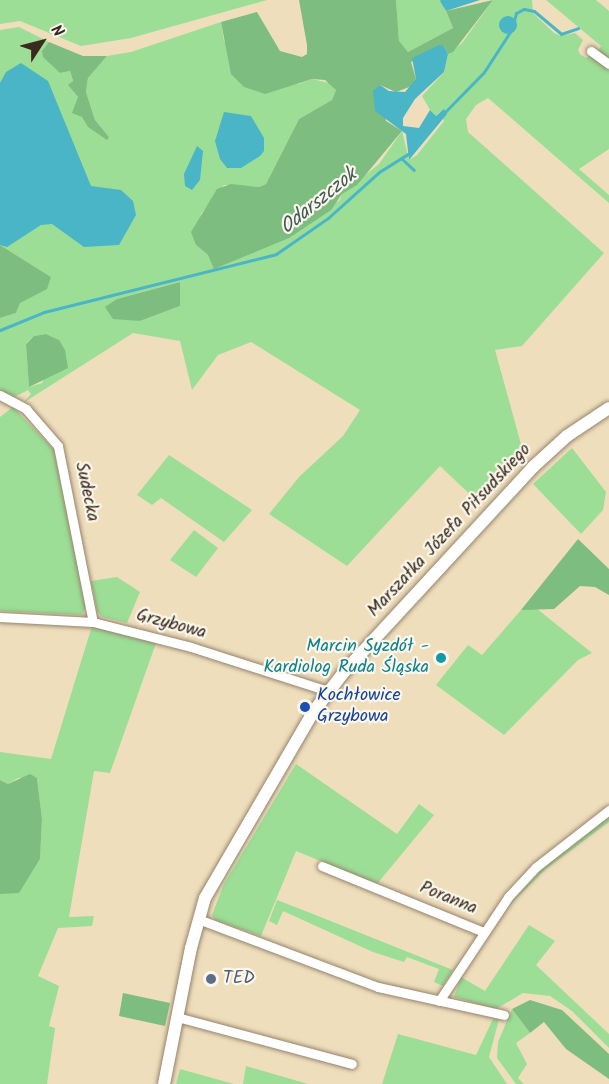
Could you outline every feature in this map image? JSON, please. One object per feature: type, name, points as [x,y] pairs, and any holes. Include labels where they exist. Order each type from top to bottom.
[{"type":"street","points":[[591,51],[609,64]]},
{"type":"street","name":"Sudecka","points":[[0,395],[26,409],[58,446],[93,622]]},
{"type":"street","name":"Marszałka Józefa Piłsudskiego","points":[[164,1084],[198,919],[224,861],[328,692],[533,467],[567,436],[609,408]]},
{"type":"street","name":"Grzybowa","points":[[0,618],[93,622],[191,646],[328,692]]},
{"type":"street","points":[[484,932],[536,867],[609,810]]},
{"type":"street","name":"Poranna","points":[[322,866],[484,932],[439,1001]]},
{"type":"street","points":[[198,919],[378,987],[504,1015]]},
{"type":"street","points":[[177,1017],[352,1064]]},
{"type":"green space","points":[[0,0],[267,0],[131,38],[81,46],[20,21],[0,24]]},
{"type":"green space","points":[[299,0],[396,0],[399,41],[408,52],[453,28],[446,11],[493,0],[453,52],[448,54],[444,46],[411,62],[416,79],[412,86],[396,92],[380,85],[386,121],[402,131],[357,185],[342,194],[331,210],[289,238],[214,269],[208,255],[196,245],[191,232],[217,189],[231,184],[259,187],[266,184],[299,119],[332,100],[336,90],[325,80],[312,79],[265,94],[244,87],[231,74],[221,22],[257,12],[280,51],[302,57],[307,54],[307,45]]},
{"type":"green space","points":[[396,0],[441,0],[453,28],[408,52],[399,42]]},
{"type":"green space","points":[[493,0],[532,0],[533,13],[554,33],[561,36],[575,33],[583,40],[578,50],[580,54],[586,58],[591,55],[609,69],[609,149],[579,169],[609,195],[609,203],[488,98],[476,105],[466,119],[468,132],[604,253],[522,346],[495,350],[524,455],[477,501],[440,466],[347,566],[269,514],[299,477],[343,436],[360,410],[251,342],[218,355],[192,390],[180,341],[133,333],[23,403],[31,394],[28,390],[14,397],[0,392],[0,318],[16,313],[20,303],[51,277],[0,245],[0,30],[19,27],[49,42],[60,73],[70,71],[73,82],[69,86],[78,97],[78,114],[109,137],[95,120],[86,92],[88,78],[107,56],[131,52],[221,22],[224,41],[298,84],[312,79],[333,84],[336,90],[332,100],[299,119],[266,184],[259,187],[224,185],[201,214],[196,245],[208,255],[339,201],[342,194],[379,164],[402,131],[409,160],[417,155],[444,121],[440,112],[436,116],[430,110],[422,96],[444,72],[448,54],[462,43]],"holes":[[[180,282],[180,306],[140,321],[120,317],[117,299]],[[46,334],[59,340],[42,383],[29,387],[26,343],[34,336]]]},
{"type":"green space","points":[[546,0],[596,0],[609,11],[609,60],[598,51],[601,46]]},
{"type":"green space","points":[[49,42],[83,56],[107,56],[88,78],[86,92],[95,120],[109,137],[107,140],[88,127],[82,117],[72,113],[78,97],[68,85],[73,81],[70,71],[60,73],[43,57],[42,51]]},
{"type":"green space","points":[[0,245],[51,277],[47,289],[20,303],[16,313],[0,318]]},
{"type":"green space","points":[[180,282],[180,306],[140,321],[113,319],[105,307],[117,299]]},
{"type":"green space","points":[[46,334],[59,340],[65,350],[68,368],[29,387],[26,344],[34,336]]},
{"type":"green space","points":[[13,407],[54,450],[86,606],[82,615],[0,611],[0,417]]},
{"type":"green space","points":[[572,448],[606,492],[603,510],[581,534],[533,484]]},
{"type":"green space","points":[[169,455],[252,510],[224,542],[161,498],[152,505],[137,495]]},
{"type":"green space","points":[[194,530],[218,548],[196,577],[170,560]]},
{"type":"green space","points":[[578,539],[609,569],[609,595],[595,587],[580,586],[554,609],[521,610]]},
{"type":"green space","points":[[117,577],[140,592],[127,623],[102,617],[97,611],[91,581]]},
{"type":"green space","points":[[536,608],[592,653],[578,660],[504,735],[436,685],[468,645],[482,655],[521,610]]},
{"type":"green space","points":[[92,626],[156,643],[110,773],[94,771],[69,917],[94,916],[92,926],[58,928],[38,976],[59,986],[49,1026],[55,1028],[47,1084],[0,1084],[0,894],[19,892],[40,859],[42,819],[37,778],[18,778],[8,784],[0,780],[0,752],[51,759]]},
{"type":"green space","points":[[296,764],[397,834],[419,804],[434,815],[377,884],[296,851],[261,936],[215,920],[212,915],[224,884]]},
{"type":"green space","points":[[30,774],[37,778],[42,819],[40,859],[19,893],[0,894],[0,780],[8,784]]},
{"type":"green space","points":[[609,817],[609,822],[546,869],[504,911],[546,864]]},
{"type":"green space","points":[[277,900],[453,970],[443,986],[434,982],[439,969],[407,957],[404,962],[373,952],[283,911],[277,925],[269,921]]},
{"type":"green space","points":[[529,925],[555,941],[536,965],[609,1034],[609,1048],[572,1011],[550,996],[523,993],[496,1009],[454,997],[461,977],[485,991]]},
{"type":"green space","points":[[123,993],[170,1003],[165,1026],[119,1016]]},
{"type":"green space","points":[[530,1000],[562,1010],[609,1054],[609,1079],[566,1049],[544,1022],[530,1033],[512,1009]]},
{"type":"green space","points":[[512,1009],[530,1033],[516,1043],[527,1064],[518,1078],[524,1084],[516,1084],[497,1058],[498,1042]]},
{"type":"green space","points":[[493,1019],[499,1019],[489,1057],[507,1084],[382,1084],[398,1034],[476,1055]]},
{"type":"green space","points":[[246,1066],[308,1084],[243,1084]]},
{"type":"green space","points":[[180,1069],[234,1084],[176,1084]]},
{"type":"water","points":[[441,0],[480,0],[446,11],[440,1]]},
{"type":"water","points":[[508,16],[514,19],[517,25],[514,31],[508,34],[502,31],[499,25],[502,19]]},
{"type":"water","points":[[439,45],[444,46],[448,54],[444,72],[415,99],[403,118],[403,126],[419,128],[430,110],[436,116],[444,109],[447,114],[409,160],[406,134],[375,111],[373,91],[380,85],[389,91],[405,92],[416,79],[412,58]]},
{"type":"water","points":[[21,63],[48,81],[91,186],[121,190],[133,201],[136,215],[119,245],[84,247],[52,224],[41,225],[7,247],[0,245],[0,83],[6,72]]},
{"type":"water","points":[[224,112],[251,116],[264,138],[264,151],[241,168],[227,168],[220,159],[215,141]]},
{"type":"water","points":[[197,146],[203,151],[200,180],[192,190],[185,186],[184,174]]},
{"type":"waterway","name":"Odarszczok","points":[[514,21],[516,13],[524,9],[534,11],[561,34],[578,28]]},
{"type":"waterway","name":"Odarszczok","points":[[444,113],[484,72],[510,32]]},
{"type":"waterway","name":"Odarszczok","points":[[0,330],[44,312],[276,254],[328,218],[379,172],[411,152]]},
{"type":"waterway","points":[[402,159],[414,170]]},
{"type":"place","name":"Marcin Syzdół - Kardiolog Ruda Śląska","points":[[441,658]]},
{"type":"place","name":"Kochłowice Grzybowa","points":[[305,707]]},
{"type":"place","name":"TED","points":[[211,979]]}]
